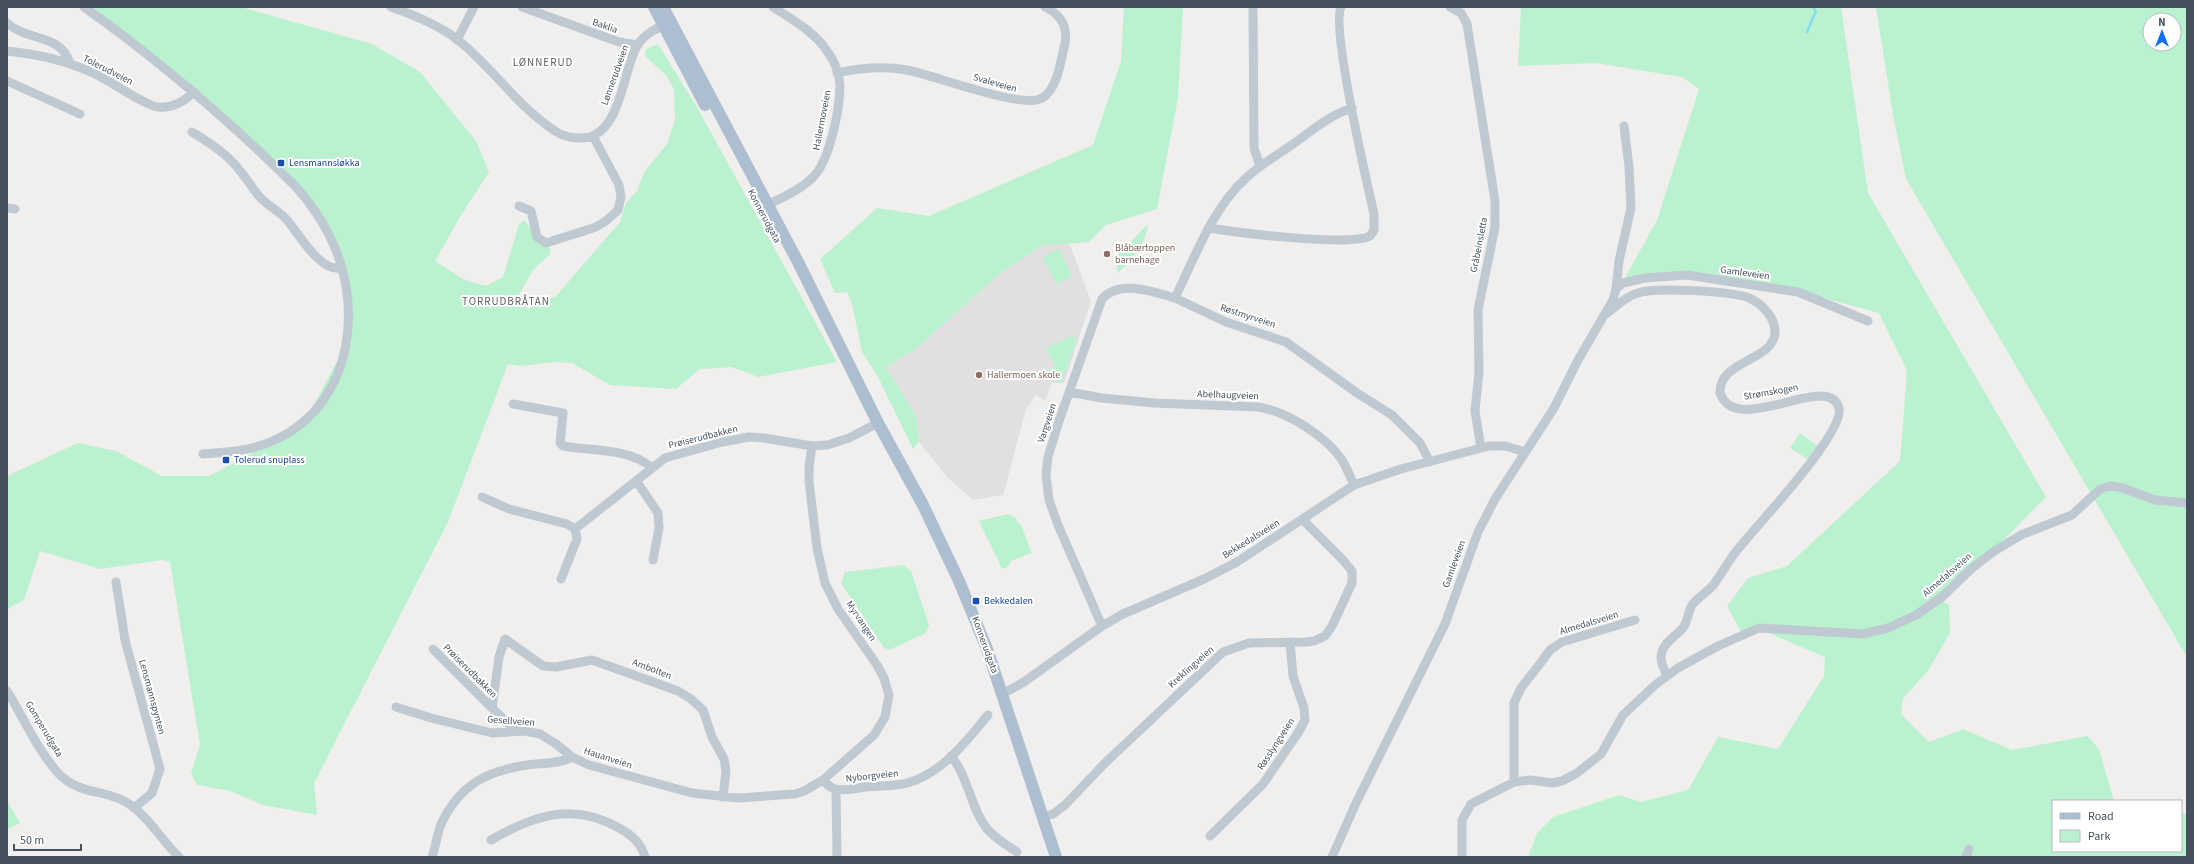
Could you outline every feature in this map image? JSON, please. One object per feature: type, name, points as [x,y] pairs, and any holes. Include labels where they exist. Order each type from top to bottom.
[{"type":"main road","name":"Konnerudgata","points":[[654,7],[666,24],[923,505],[959,581],[987,649],[1056,857]]},
{"type":"main road","name":"Konnerudgata","points":[[663,7],[666,24]]},
{"type":"street","points":[[84,7],[129,40],[194,92],[297,188],[309,202],[328,234],[341,268],[348,306],[348,335],[343,361],[326,397],[302,422],[278,439],[244,450],[203,454]]},
{"type":"street","points":[[391,7],[437,27],[457,40],[549,128],[568,137],[593,136],[621,190],[620,204],[613,215],[596,227],[546,243],[537,237],[531,211],[519,206]]},
{"type":"street","points":[[457,40],[474,7]]},
{"type":"street","name":"Baklia","points":[[522,7],[619,42],[638,45]]},
{"type":"street","name":"Hallermoveien","points":[[764,207],[814,177],[824,162],[837,110],[840,85],[832,59],[821,43],[773,7]]},
{"type":"street","name":"Svaleveien","points":[[837,73],[862,69],[905,70],[933,76],[1013,100],[1035,101],[1046,95],[1053,87],[1066,38],[1064,23],[1056,13],[1045,7]]},
{"type":"street","points":[[1252,7],[1254,148],[1260,166]]},
{"type":"street","points":[[1210,228],[1299,238],[1359,239],[1369,237],[1374,230],[1374,214],[1352,108],[1338,20],[1341,7]]},
{"type":"street","name":"Gråbeinsletta","points":[[1450,7],[1461,13],[1467,24],[1496,208],[1492,245],[1478,310],[1479,372],[1475,411],[1481,448]]},
{"type":"street","points":[[7,22],[14,29],[59,45],[67,52],[70,63]]},
{"type":"street","name":"Lønnerudveien","points":[[593,136],[608,123],[614,112],[638,45],[650,33],[666,24]]},
{"type":"street","name":"Tolerudveien","points":[[7,51],[50,57],[70,63],[94,73],[158,107],[173,106],[194,92]]},
{"type":"street","points":[[7,80],[80,114]]},
{"type":"street","points":[[1175,298],[1218,212],[1235,189],[1260,166],[1331,116],[1352,108]]},
{"type":"street","name":"Gamleveien","points":[[1332,857],[1356,804],[1445,624],[1478,532],[1495,499],[1554,408],[1578,360],[1605,315],[1616,289],[1619,261],[1631,208],[1630,181],[1624,126]]},
{"type":"street","points":[[192,132],[225,154],[235,164],[259,196],[272,209],[285,218],[311,251],[328,267],[333,269],[341,268]]},
{"type":"street","name":"Gamleveien","points":[[1616,289],[1623,283],[1633,280],[1687,275],[1798,292],[1868,321]]},
{"type":"street","name":"Vargveien","points":[[1102,626],[1058,525],[1046,484],[1048,457],[1099,305],[1105,295],[1118,290],[1138,289],[1175,298]]},
{"type":"street","name":"Strømskogen","points":[[1605,315],[1630,296],[1645,291],[1704,293],[1749,298],[1765,310],[1774,326],[1774,336],[1764,350],[1743,362],[1724,378],[1720,389],[1725,402],[1734,407],[1747,409],[1820,395],[1831,397],[1838,406],[1838,420],[1824,445],[1725,567],[1713,585],[1692,607],[1683,628],[1663,648],[1661,657],[1667,676]]},
{"type":"street","name":"Røstmyrveien","points":[[1175,298],[1226,322],[1286,342],[1357,393],[1392,415],[1420,443],[1430,462]]},
{"type":"street","name":"Abelhaugveien","points":[[1069,392],[1102,398],[1258,407],[1275,410],[1306,428],[1330,448],[1342,460],[1354,485]]},
{"type":"street","points":[[513,404],[563,413],[560,443],[563,446],[620,454],[644,461],[651,468]]},
{"type":"street","name":"Prøiserudbakken","points":[[575,529],[637,482],[651,468],[665,458],[739,438],[764,438],[812,446],[839,442],[878,423]]},
{"type":"street","name":"Myrvangen","points":[[812,446],[809,481],[821,570],[838,609],[884,678],[889,694],[887,711],[881,726],[858,750],[823,780]]},
{"type":"street","name":"Bekkedalsveien","points":[[1002,694],[1024,682],[1102,626],[1123,614],[1204,579],[1237,562],[1258,550],[1354,485],[1481,448],[1505,446],[1525,452]]},
{"type":"street","points":[[637,482],[658,513],[659,528],[653,560]]},
{"type":"street","name":"Almedalsveien","points":[[1462,857],[1461,827],[1465,811],[1472,804],[1482,797],[1514,782],[1531,780],[1552,783],[1562,781],[1576,773],[1604,750],[1618,721],[1628,710],[1667,676],[1718,646],[1760,628],[1863,634],[1877,632],[1901,622],[1942,596],[1970,569],[1993,552],[2022,536],[2072,515],[2100,490],[2111,486],[2124,488],[2155,500],[2187,503]]},
{"type":"street","points":[[482,497],[509,509],[567,524],[575,529],[577,539],[561,579]]},
{"type":"street","name":"Kreklingveien","points":[[1043,817],[1053,814],[1065,804],[1105,763],[1215,658],[1230,649],[1249,643],[1314,641],[1324,636],[1332,626],[1353,578],[1349,566],[1302,520]]},
{"type":"street","name":"Lensmannspynten","points":[[116,582],[125,640],[160,769],[152,793],[134,808]]},
{"type":"street","name":"Almedalsveien","points":[[1514,782],[1514,703],[1521,688],[1550,650],[1562,642],[1635,620]]},
{"type":"street","name":"Prøiserudbakken","points":[[492,708],[498,663],[505,639]]},
{"type":"street","name":"Ambolten","points":[[505,639],[543,666],[556,667],[592,660],[678,691],[691,699],[703,710],[712,737],[724,758],[726,771],[723,797]]},
{"type":"street","name":"Røsslyngveien","points":[[1210,836],[1263,784],[1298,733],[1305,720],[1304,708],[1292,676],[1290,642]]},
{"type":"street","name":"Prøiserudbakken","points":[[432,649],[511,726],[524,731]]},
{"type":"street","name":"Gomperudgata","points":[[7,691],[41,749],[60,774],[80,789],[112,797],[134,808],[147,819],[179,857]]},
{"type":"street","name":"Gesellveien","points":[[396,707],[432,718],[492,732],[524,731],[540,734],[556,744],[572,757]]},
{"type":"street","name":"Nyborgveien","points":[[823,780],[827,786],[836,790],[908,783],[926,775],[951,756],[988,715]]},
{"type":"street","points":[[951,756],[963,773],[984,824],[993,835],[1017,852]]},
{"type":"street","name":"Hauanveien","points":[[432,857],[442,822],[456,800],[480,778],[506,769],[562,761],[572,757],[589,765],[629,777],[692,793],[723,797],[796,794],[823,780]]},
{"type":"street","name":"Nyborgveien","points":[[836,790],[837,857]]},
{"type":"street","points":[[491,840],[512,828],[536,819],[560,814],[581,814],[604,820],[624,830],[639,842],[645,857]]},
{"type":"shaded area","name":"Hallermoen skole","points":[[1068,240],[1091,301],[1064,383],[1052,383],[1045,401],[1036,395],[1026,409],[1003,495],[973,500],[949,479],[919,442],[916,416],[886,367],[916,349],[998,275],[1041,246]]},
{"type":"green space","points":[[84,7],[241,7],[372,44],[420,72],[476,141],[489,172],[460,217],[435,261],[465,280],[486,286],[503,277],[519,224],[524,220],[537,240],[544,246],[550,248],[550,254],[533,270],[517,298],[528,309],[556,296],[620,222],[626,203],[637,191],[645,171],[667,144],[675,120],[674,89],[666,75],[645,56],[646,49],[658,44],[698,109],[837,362],[758,377],[732,367],[700,369],[676,389],[610,385],[572,363],[554,362],[520,366],[508,364],[448,522],[314,783],[317,815],[263,805],[230,791],[197,785],[191,773],[200,745],[170,562],[162,560],[100,569],[40,551],[24,600],[7,609],[7,476],[78,443],[116,451],[162,476],[209,476],[283,437],[307,418],[347,342],[348,305],[336,254],[300,192],[131,40]]},
{"type":"green space","points":[[1124,7],[1183,7],[1178,98],[1157,209],[1106,225],[1089,242],[1041,246],[998,275],[916,349],[886,367],[916,416],[919,442],[913,449],[878,377],[862,352],[852,304],[847,292],[835,293],[820,259],[877,208],[929,216],[1093,145],[1121,61]]},
{"type":"green space","points":[[1521,7],[1841,7],[1868,193],[2046,497],[1943,602],[1949,605],[1950,633],[1928,671],[1903,698],[1901,714],[1929,742],[1963,729],[2012,750],[2087,736],[2099,749],[2114,800],[2052,800],[2052,852],[2182,852],[2182,814],[2187,814],[2187,857],[1528,857],[1537,833],[1553,817],[1619,795],[1641,802],[1688,790],[1718,737],[1778,749],[1824,676],[1825,657],[1757,628],[1742,634],[1727,606],[1748,578],[1787,566],[1900,461],[1907,371],[1879,313],[1791,289],[1690,273],[1637,275],[1622,283],[1657,220],[1699,89],[1682,77],[1595,63],[1518,66]]},
{"type":"green space","points":[[1876,7],[2187,7],[2187,657],[1906,179],[1893,115]]},
{"type":"green space","points":[[1148,224],[1142,245],[1118,273],[1115,258]]},
{"type":"green space","points":[[1059,249],[1072,276],[1056,284],[1043,257]]},
{"type":"green space","points":[[1073,335],[1076,343],[1061,383],[1043,376],[1043,373],[1055,367],[1046,348]]},
{"type":"green space","points":[[1800,433],[1819,447],[1809,460],[1790,448]]},
{"type":"green space","points":[[1008,514],[1016,518],[1018,523],[1021,525],[1032,553],[1011,561],[1008,567],[1002,569],[979,521]]},
{"type":"green space","points":[[904,565],[911,571],[929,625],[926,633],[889,650],[884,648],[841,583],[845,572]]},
{"type":"green space","points":[[7,801],[20,823],[7,829]]},
{"type":"waterway","points":[[1807,32],[1816,11],[1813,7]]},
{"type":"place","name":"Lensmannsløkka","points":[[281,163]]},
{"type":"place","name":"Blåbærtoppen barnehage","points":[[1107,254]]},
{"type":"place","name":"Hallermoen skole","points":[[979,375]]},
{"type":"place","name":"Tolerud snuplass","points":[[226,460]]},
{"type":"place","name":"Bekkedalen","points":[[976,601]]},
{"type":"district","name":"LØNNERUD","points":[[543,62]]},
{"type":"district","name":"TORRUDBRÅTAN","points":[[506,301]]}]
